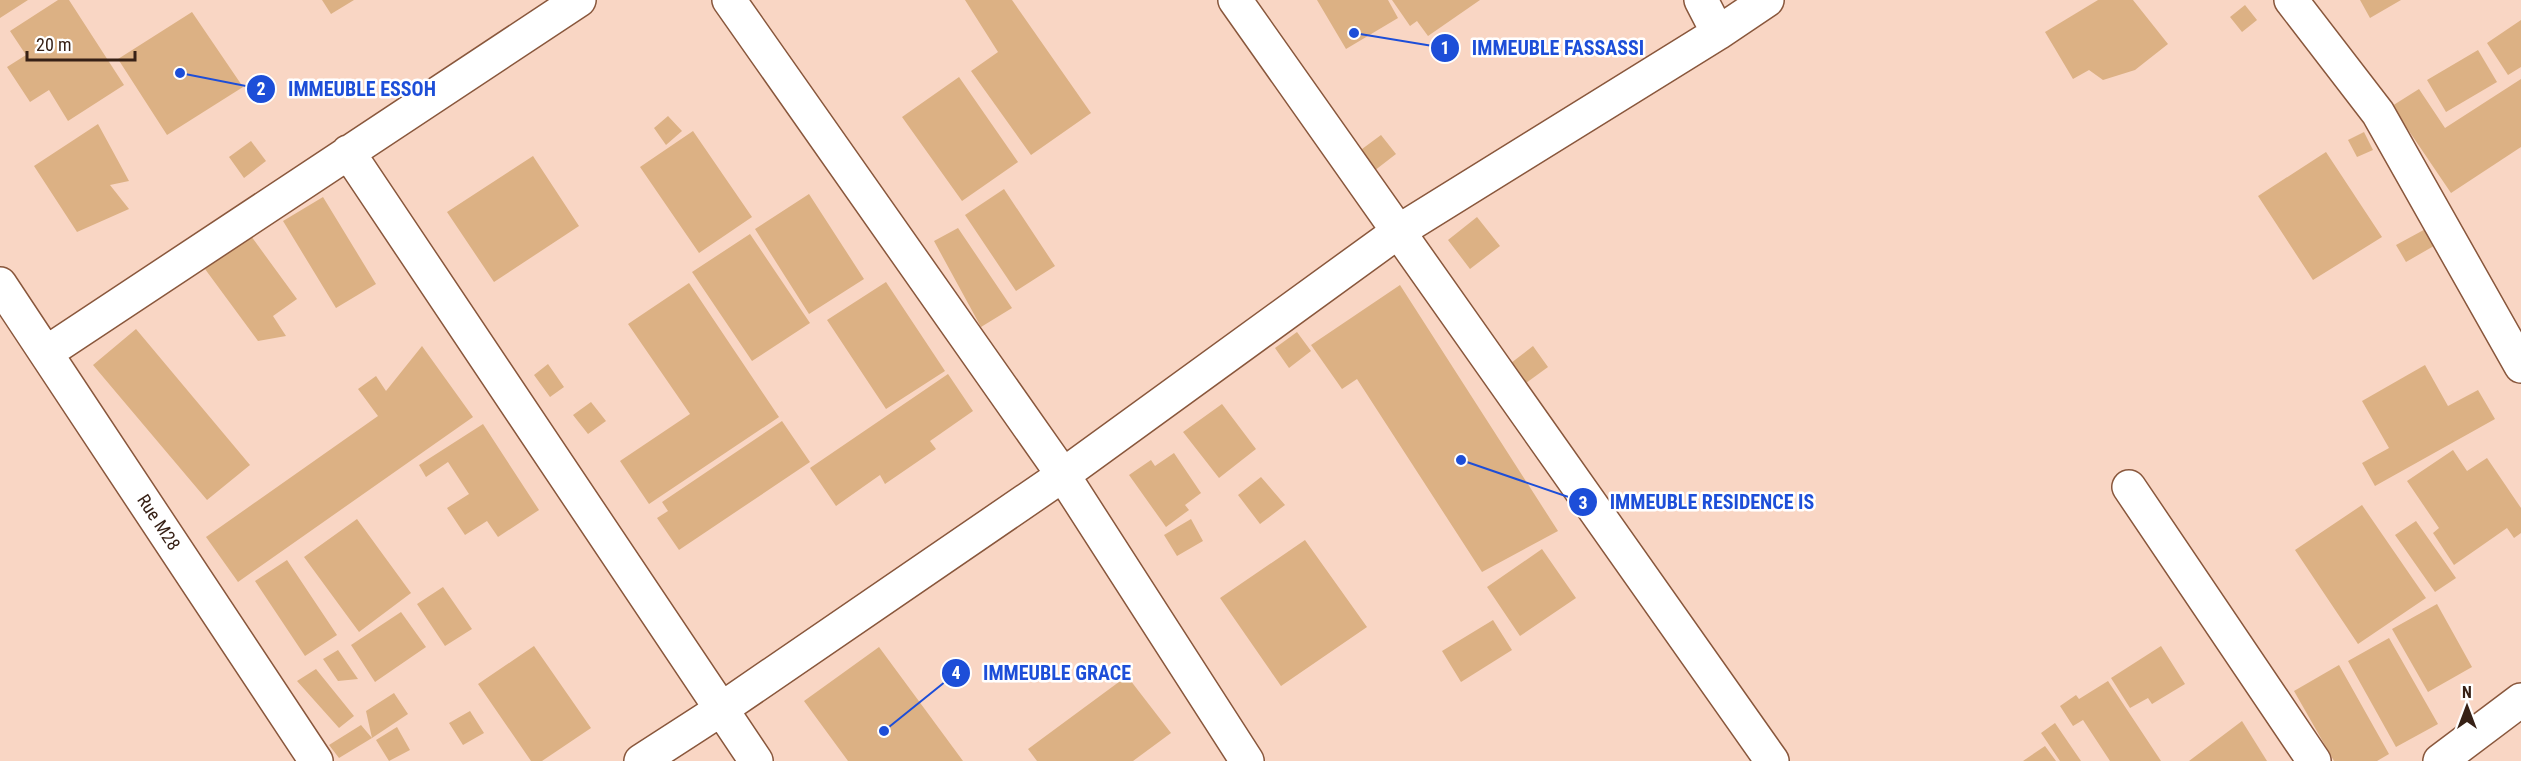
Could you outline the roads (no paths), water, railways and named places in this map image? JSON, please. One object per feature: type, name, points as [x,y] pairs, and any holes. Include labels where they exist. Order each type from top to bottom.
[{"type":"street","points":[[46,353],[579,0]]},
{"type":"street","points":[[729,0],[1063,475],[1247,761]]},
{"type":"street","points":[[1234,0],[1399,231],[1760,755]]},
{"type":"street","points":[[1701,0],[1718,33]]},
{"type":"street","points":[[641,761],[720,710],[1063,475],[1399,231],[1718,33],[1767,0]]},
{"type":"street","points":[[2291,0],[2378,114],[2521,366]]},
{"type":"street","points":[[348,152],[756,761]]},
{"type":"street","name":"Rue M28","points":[[0,284],[316,761]]},
{"type":"street","points":[[2129,487],[2314,761]]},
{"type":"street","points":[[2440,761],[2521,700]]},
{"type":"place","name":"IMMEUBLE FASSASSI","points":[[1354,33]]},
{"type":"place","name":"IMMEUBLE ESSOH","points":[[180,73]]},
{"type":"place","name":"IMMEUBLE RESIDENCE IS","points":[[1461,460]]},
{"type":"place","name":"IMMEUBLE GRACE","points":[[884,731]]}]
